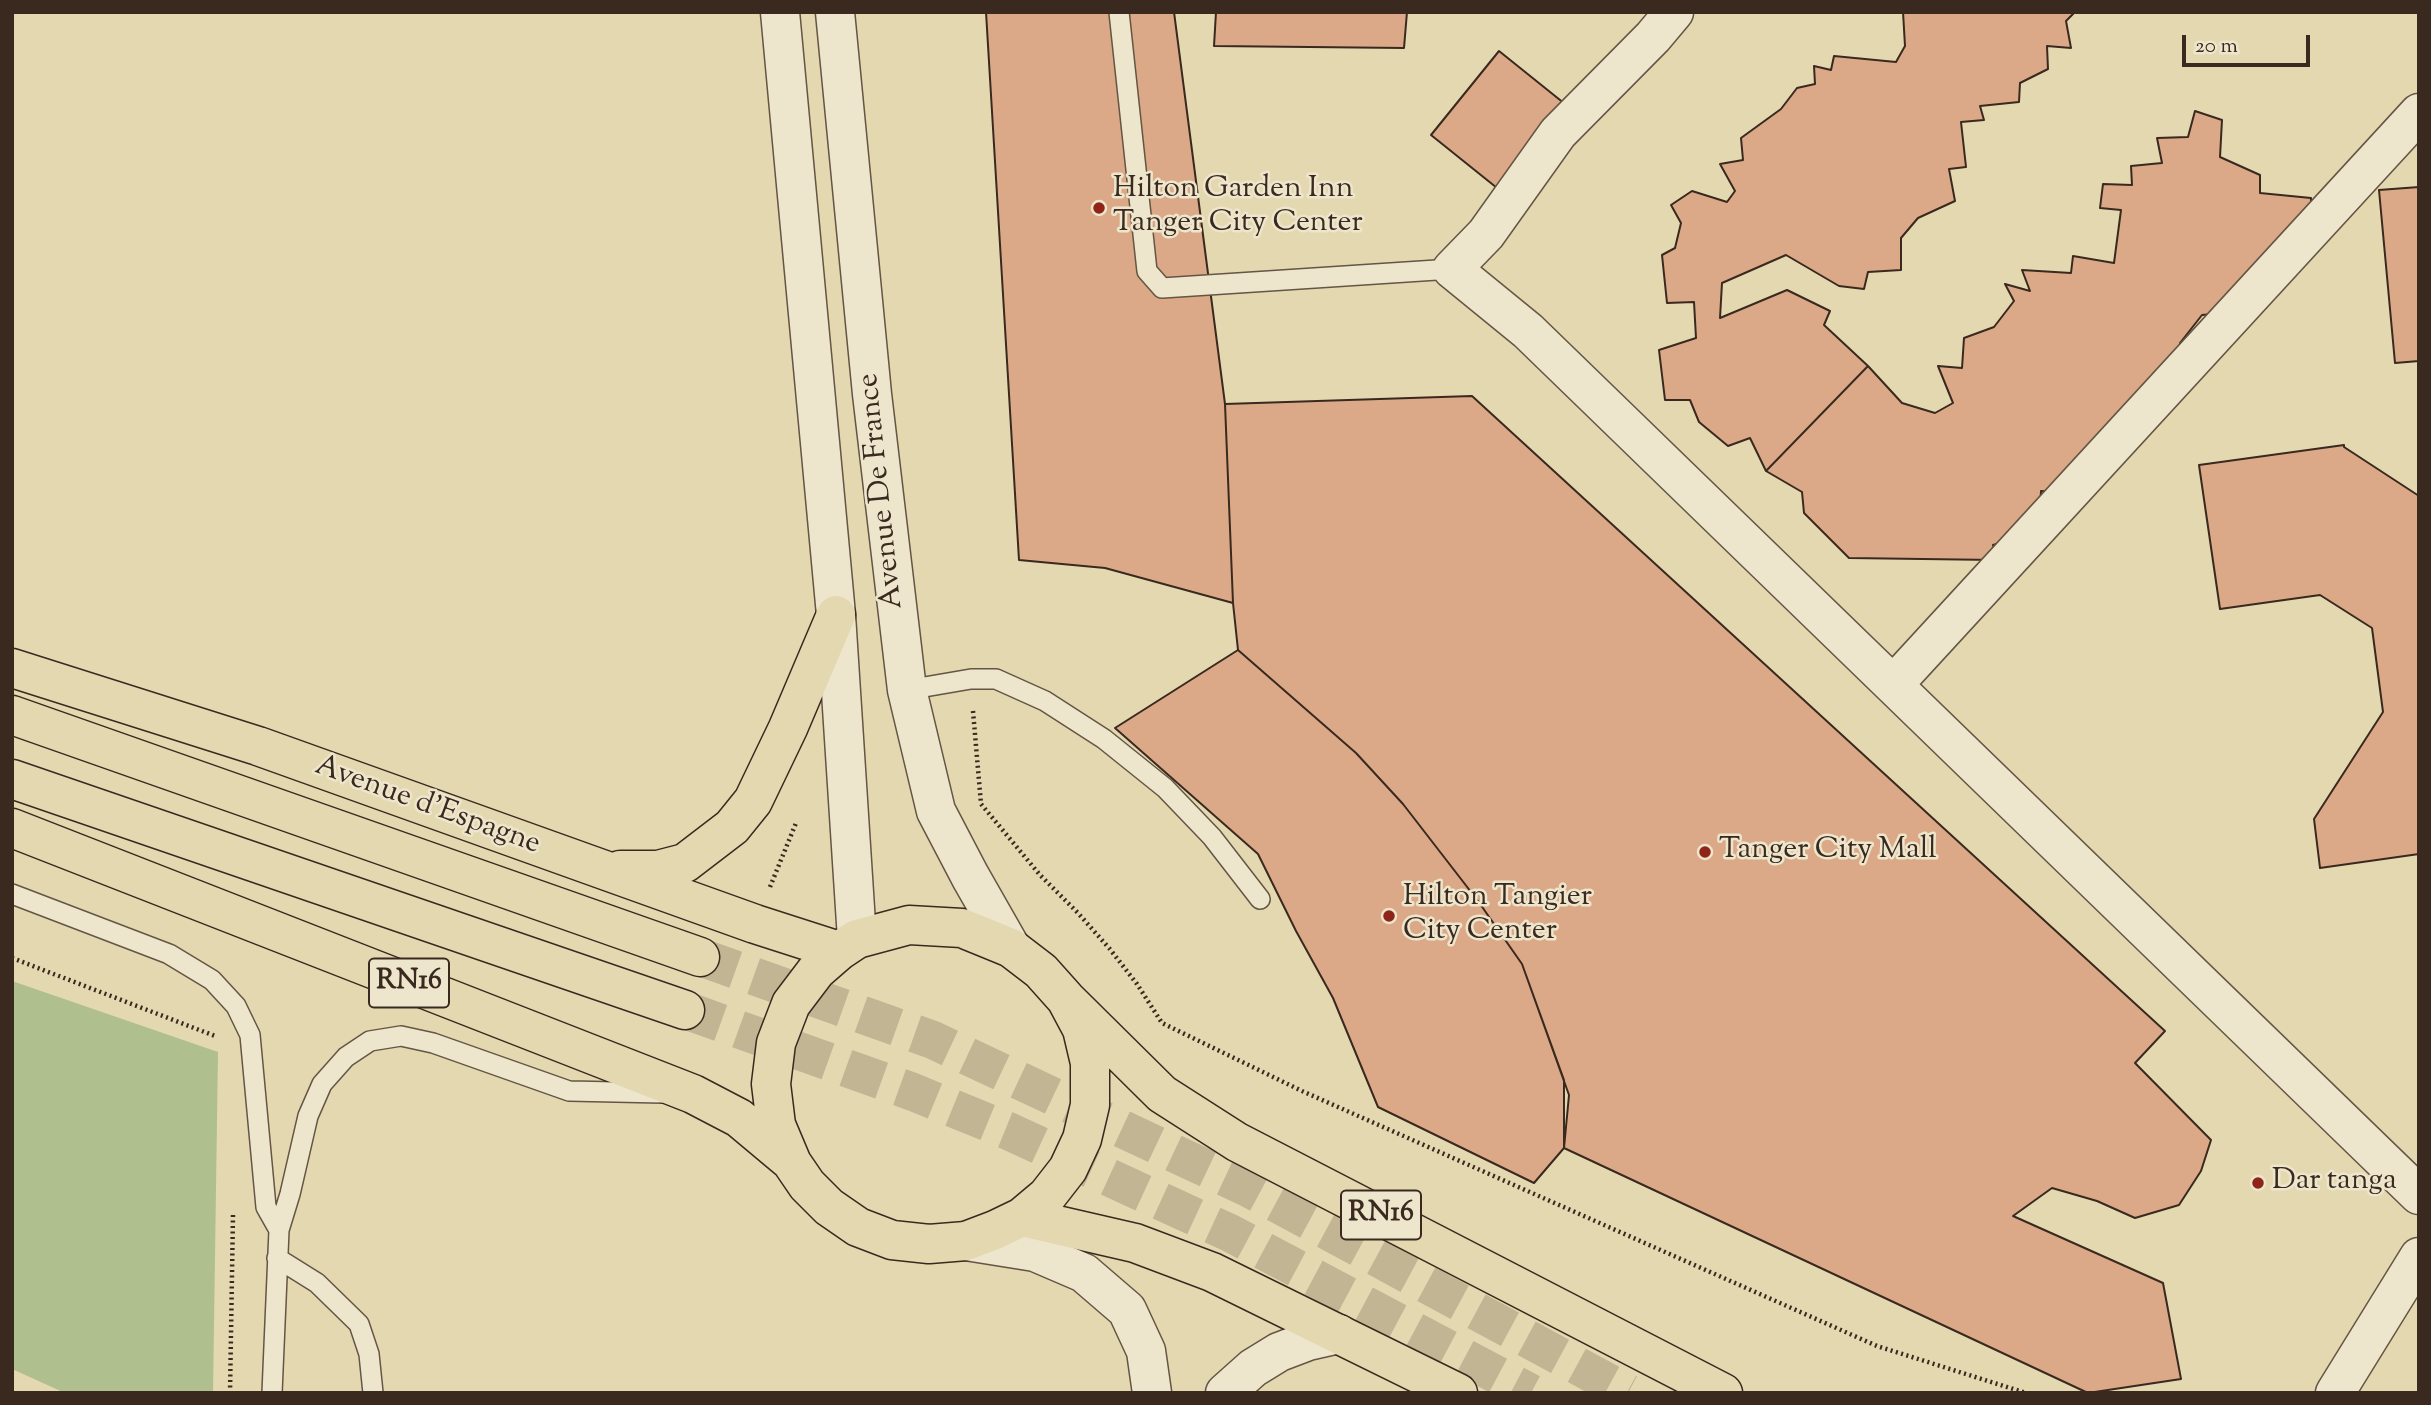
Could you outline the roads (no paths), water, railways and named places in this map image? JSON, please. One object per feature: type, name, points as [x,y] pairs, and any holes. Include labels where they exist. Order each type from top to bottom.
[{"type":"main road","points":[[604,871],[658,870],[685,863],[732,827],[753,801],[788,728],[836,615]]},
{"type":"main road","name":"Avenue d'Espagne","points":[[12,668],[258,746],[755,924],[848,945]]},
{"type":"main road","points":[[12,715],[700,957]]},
{"type":"main road","name":"RN16","points":[[12,779],[685,1010]]},
{"type":"main road","name":"RN16","points":[[12,828],[693,1094],[739,1118],[792,1163]]},
{"type":"main road","name":"RN16","points":[[1066,999],[1082,1030],[1090,1063],[1090,1105],[1083,1139],[1068,1169],[1047,1196],[1022,1217],[966,1241],[929,1244],[892,1240],[858,1227],[829,1208],[807,1185],[792,1163],[776,1125],[771,1084],[776,1043],[792,1004],[816,971],[848,945],[909,925],[962,929],[1011,948],[1041,971],[1162,1094],[1237,1142],[1723,1393]]},
{"type":"main road","points":[[1022,1217],[1135,1243],[1212,1272],[1458,1393]]},
{"type":"street","name":"Avenue De France","points":[[780,12],[836,615],[848,945]]},
{"type":"street","name":"Avenue De France","points":[[835,12],[872,394],[907,690],[936,811],[1011,948]]},
{"type":"street","points":[[1674,12],[1653,37],[1558,133],[1486,234],[1452,269],[1528,331],[2419,1195]]},
{"type":"street","points":[[1894,684],[2419,113]]},
{"type":"street","points":[[966,1241],[1035,1252],[1084,1273],[1127,1310],[1146,1351],[1152,1393]]},
{"type":"street","points":[[2335,1393],[2419,1257]]},
{"type":"street","points":[[1225,1393],[1253,1368],[1279,1352],[1308,1341],[1339,1334]]},
{"type":"lane","points":[[1119,12],[1147,271],[1162,288],[1452,269]]},
{"type":"lane","points":[[907,690],[971,678],[996,679],[1045,701],[1104,739],[1166,788],[1212,837],[1260,899]]},
{"type":"lane","points":[[12,894],[169,954],[212,980],[236,1006],[250,1035],[266,1207],[279,1230]]},
{"type":"lane","points":[[272,1393],[279,1230],[307,1116],[322,1084],[346,1057],[370,1041],[401,1037],[433,1043],[569,1091],[693,1094]]},
{"type":"lane","points":[[277,1258],[317,1283],[359,1324],[369,1354],[373,1393]]},
{"type":"tunnel","points":[[700,957],[933,1040],[1248,1188],[1628,1393]]},
{"type":"tunnel","points":[[685,1010],[913,1092],[1006,1130],[1230,1233],[1531,1393]]},
{"type":"place","name":"Hilton Garden Inn Tanger City Center","points":[[1099,208]]},
{"type":"place","name":"Tanger City Mall","points":[[1705,852]]},
{"type":"place","name":"Hilton Tangier City Center","points":[[1389,916]]},
{"type":"place","name":"Dar tanga","points":[[2258,1183]]}]
